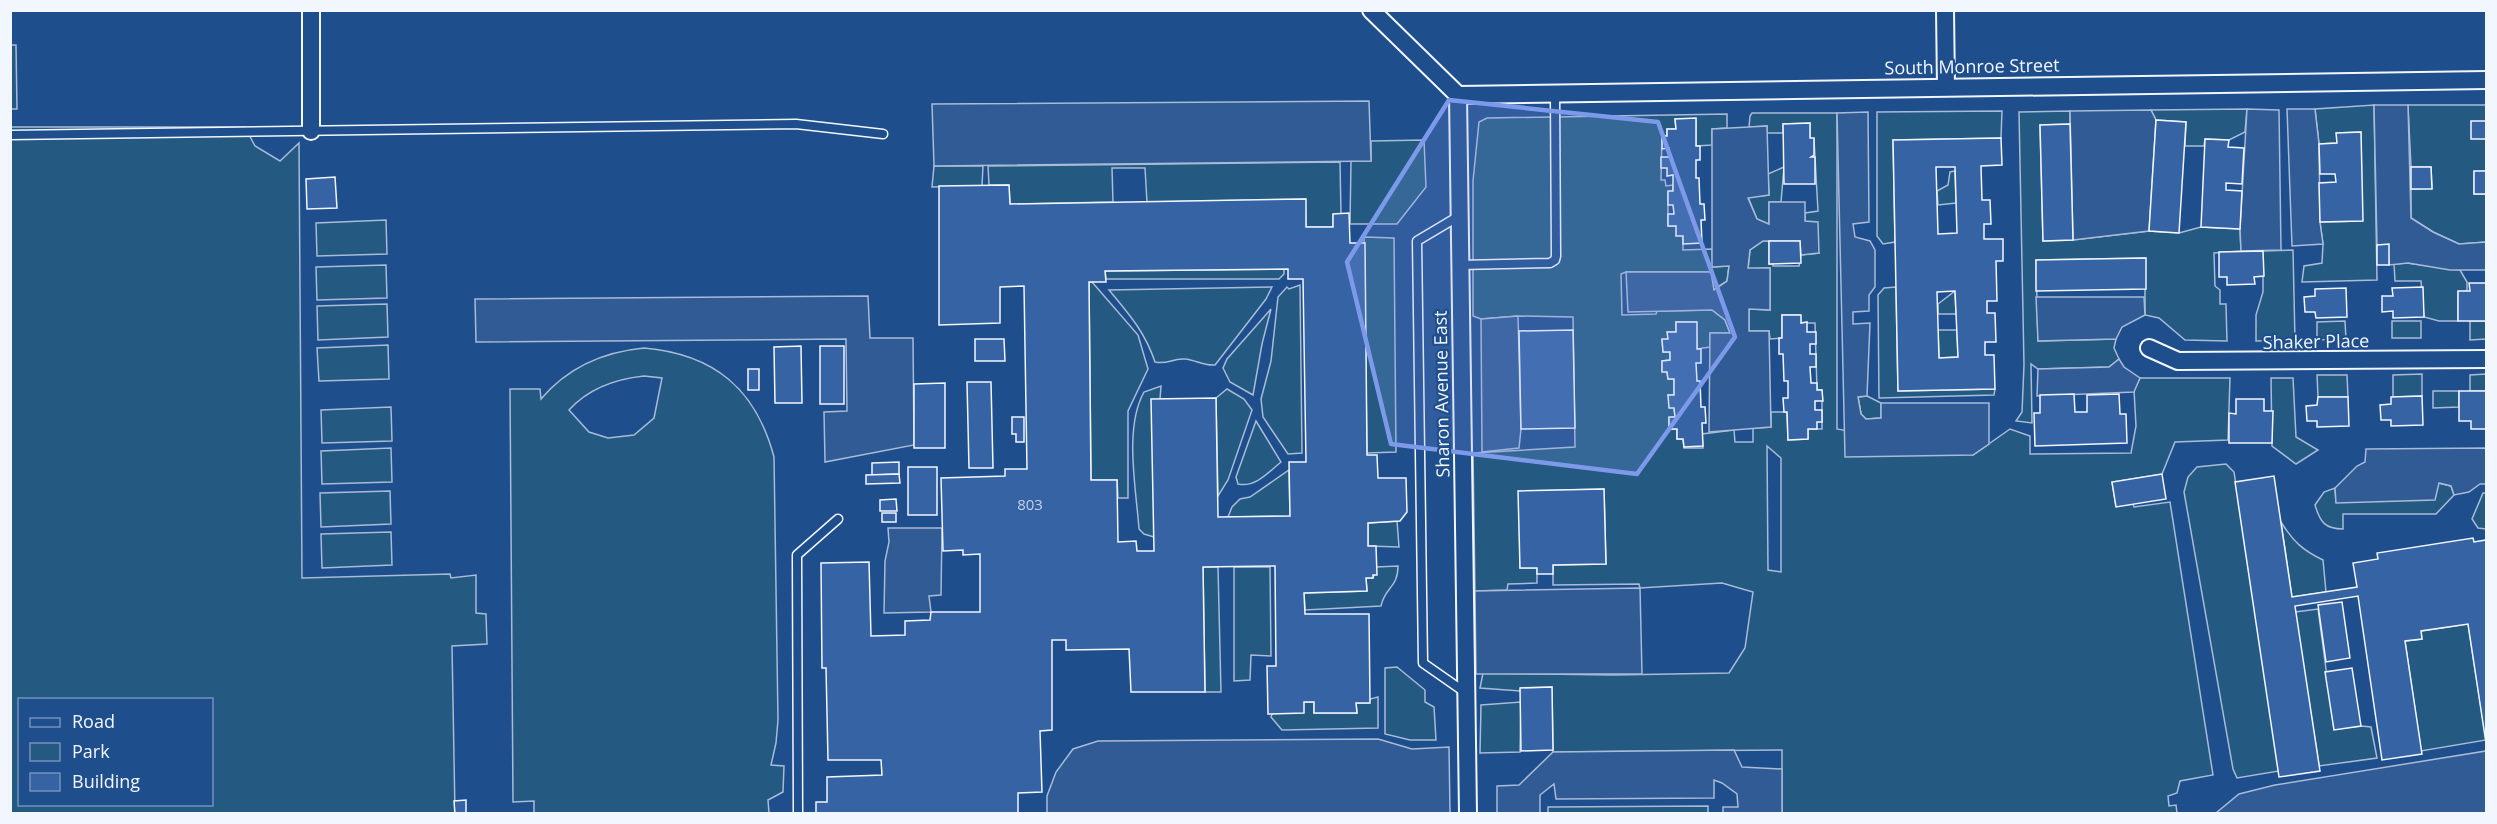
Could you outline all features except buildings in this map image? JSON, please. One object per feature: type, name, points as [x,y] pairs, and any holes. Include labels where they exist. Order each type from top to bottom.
[{"type":"street","points":[[311,10],[311,131]]},
{"type":"street","points":[[1371,10],[1458,95]]},
{"type":"street","points":[[1945,10],[1946,87]]},
{"type":"street","name":"South Monroe Street","points":[[1458,95],[2487,80]]},
{"type":"street","name":"Sharon Avenue East","points":[[1458,95],[1468,813]]},
{"type":"street","name":"Shaker Place","points":[[2149,348],[2178,362],[2487,359]]},
{"type":"lane","points":[[1460,265],[1550,263],[1555,260],[1555,94]]},
{"type":"lane","points":[[10,135],[796,124],[883,134]]},
{"type":"lane","points":[[1459,216],[1417,240],[1420,487],[1423,663],[1466,693]]},
{"type":"lane","points":[[798,813],[797,555],[838,519]]},
{"type":"highlighted area","points":[[1449,100],[1658,122],[1735,337],[1637,474],[1391,444],[1347,262]]},
{"type":"green space","points":[[10,45],[16,45],[17,109],[11,109]]},
{"type":"green space","points":[[2374,105],[2377,280],[2302,282],[2304,266],[2322,263],[2323,244],[2320,222],[2362,221],[2361,132],[2337,133],[2337,143],[2319,144],[2315,109]]},
{"type":"green space","points":[[2408,105],[2486,105],[2486,171],[2474,172],[2474,194],[2486,194],[2486,242],[2459,244],[2433,232],[2411,218],[2411,189],[2432,188],[2431,167],[2411,167]]},
{"type":"green space","points":[[2247,109],[2245,132],[2229,140],[2205,139],[2204,146],[2185,146],[2186,122],[2156,120],[2151,110]]},
{"type":"green space","points":[[2002,111],[2001,138],[1893,140],[1895,242],[1883,244],[1877,236],[1877,112]]},
{"type":"green space","points":[[2070,111],[2070,124],[2040,125],[2043,241],[2073,240],[2149,231],[2179,233],[2201,227],[2240,229],[2241,251],[2214,253],[2215,286],[2220,290],[2220,304],[2226,304],[2227,341],[2185,340],[2159,318],[2145,315],[2145,258],[2036,260],[2038,341],[2116,339],[2114,348],[2119,359],[2109,367],[2038,369],[2031,364],[2032,423],[2016,421],[2022,412],[2024,365],[2019,112]]},
{"type":"green space","points":[[1752,113],[1837,113],[1837,429],[1973,455],[2010,429],[2030,436],[2030,454],[2131,453],[2136,426],[2134,390],[2140,378],[2230,378],[2228,440],[2175,442],[2162,474],[2112,482],[2116,506],[2133,504],[2134,507],[2170,502],[2213,775],[2180,781],[2177,793],[2168,796],[2169,806],[2176,805],[2177,813],[1782,814],[1782,750],[1553,752],[1552,687],[1521,688],[1520,691],[1480,688],[1483,673],[1613,675],[1729,673],[1745,648],[1753,592],[1722,583],[1640,588],[1639,584],[1553,585],[1553,565],[1606,564],[1604,489],[1519,491],[1520,568],[1537,568],[1537,583],[1508,584],[1507,590],[1475,591],[1473,453],[1575,447],[1573,317],[1518,316],[1481,319],[1473,316],[1473,181],[1479,122],[1487,118],[1727,114],[1727,128],[1712,129],[1712,145],[1696,146],[1696,119],[1675,119],[1676,129],[1667,129],[1667,136],[1662,136],[1661,180],[1665,180],[1666,186],[1673,185],[1673,191],[1668,192],[1668,226],[1676,226],[1683,236],[1683,250],[1712,249],[1713,267],[1729,266],[1727,281],[1713,290],[1711,272],[1626,272],[1621,274],[1622,315],[1656,314],[1657,311],[1712,310],[1725,320],[1730,333],[1710,333],[1710,347],[1697,349],[1696,322],[1676,322],[1676,332],[1668,332],[1668,339],[1662,340],[1663,352],[1670,352],[1670,360],[1662,361],[1662,371],[1667,372],[1668,379],[1674,379],[1674,395],[1668,395],[1675,417],[1669,418],[1669,429],[1677,429],[1677,439],[1683,439],[1684,448],[1703,448],[1702,434],[1734,430],[1735,442],[1753,442],[1753,428],[1771,427],[1771,412],[1787,412],[1788,440],[1808,439],[1808,429],[1822,429],[1822,390],[1817,390],[1815,323],[1801,323],[1800,315],[1782,315],[1782,338],[1770,339],[1769,331],[1749,331],[1749,309],[1770,310],[1770,268],[1748,269],[1750,250],[1763,241],[1769,241],[1769,264],[1773,266],[1799,266],[1801,255],[1819,253],[1805,221],[1805,213],[1818,211],[1814,139],[1810,138],[1810,123],[1783,124],[1783,133],[1767,133],[1767,126],[1749,127]],"holes":[[[1767,446],[1781,458],[1781,572],[1768,570]]]},
{"type":"green space","points":[[10,127],[245,127],[255,146],[280,161],[299,143],[302,578],[450,574],[451,578],[476,575],[476,613],[486,614],[487,644],[452,646],[455,813],[11,813]]},
{"type":"green space","points":[[1424,140],[1426,187],[1397,224],[1350,224],[1351,161],[1371,161],[1371,141]]},
{"type":"green space","points":[[1340,162],[1341,214],[1333,215],[1333,227],[1306,227],[1305,199],[1147,202],[1145,168],[1112,168],[1113,202],[1010,204],[1009,185],[989,185],[988,166]]},
{"type":"green space","points":[[934,166],[983,166],[982,186],[932,187]]},
{"type":"green space","points":[[1784,167],[1781,202],[1769,202],[1769,225],[1757,219],[1748,197],[1769,195],[1768,174]]},
{"type":"green space","points":[[1955,171],[1956,203],[1938,205],[1937,191],[1948,185],[1950,172]]},
{"type":"green space","points":[[386,220],[387,254],[317,256],[316,223]]},
{"type":"green space","points":[[1364,237],[1394,238],[1396,452],[1367,453]]},
{"type":"green space","points":[[2293,250],[2295,340],[2256,341],[2256,315],[2263,292],[2263,251]]},
{"type":"green space","points":[[2407,263],[2460,270],[2467,282],[2467,291],[2458,292],[2458,321],[2439,321],[2424,317],[2421,281],[2395,281],[2394,264]]},
{"type":"green space","points":[[386,265],[387,298],[317,300],[316,267]]},
{"type":"green space","points":[[1284,269],[1284,274],[1279,279],[1106,279],[1105,271]]},
{"type":"green space","points":[[1089,282],[1092,282],[1138,335],[1148,369],[1128,411],[1128,498],[1118,498],[1117,480],[1091,480]]},
{"type":"green space","points":[[1300,285],[1302,453],[1288,454],[1263,417],[1261,399],[1271,361],[1278,297],[1287,287],[1289,289]]},
{"type":"green space","points":[[1272,287],[1266,299],[1215,365],[1185,359],[1155,362],[1141,332],[1109,290]]},
{"type":"green space","points":[[1896,287],[1898,391],[1995,389],[1994,395],[1879,398],[1878,295],[1884,288]]},
{"type":"green space","points":[[1955,291],[1956,314],[1938,314],[1938,304]]},
{"type":"green space","points":[[387,304],[388,337],[318,340],[317,306]]},
{"type":"green space","points":[[1271,309],[1253,395],[1230,382],[1223,368],[1227,359]]},
{"type":"green space","points":[[2345,321],[2346,339],[2317,340],[2317,322]]},
{"type":"green space","points":[[2392,321],[2421,321],[2421,338],[2392,338]]},
{"type":"green space","points":[[2470,321],[2486,321],[2486,339],[2470,340]]},
{"type":"green space","points":[[1938,330],[1957,330],[1958,357],[1939,358]]},
{"type":"green space","points":[[388,345],[389,379],[319,381],[317,348]]},
{"type":"green space","points":[[644,348],[691,358],[711,367],[728,379],[756,412],[774,457],[778,720],[771,765],[784,766],[783,792],[768,800],[769,813],[534,814],[534,801],[513,802],[510,389],[540,389],[541,399],[574,370],[600,357]],"holes":[[[644,376],[662,378],[654,418],[634,435],[608,438],[589,432],[569,410],[594,390],[613,382]]]},
{"type":"green space","points":[[2422,374],[2422,396],[2393,397],[2393,375]]},
{"type":"green space","points":[[2486,374],[2486,391],[2470,391],[2470,375]]},
{"type":"green space","points":[[2317,375],[2347,375],[2348,397],[2318,397]]},
{"type":"green space","points":[[2271,378],[2293,378],[2296,437],[2318,450],[2296,464],[2272,446]]},
{"type":"green space","points":[[1161,386],[1154,537],[1144,534],[1139,529],[1133,440],[1134,423],[1144,392]]},
{"type":"green space","points":[[1227,389],[1244,399],[1252,410],[1228,480],[1218,496],[1216,398]]},
{"type":"green space","points":[[2433,391],[2459,391],[2459,407],[2433,408]]},
{"type":"green space","points":[[1867,396],[1881,403],[1881,418],[1866,419],[1861,414],[1858,397]]},
{"type":"green space","points":[[391,407],[392,441],[322,443],[321,410]]},
{"type":"green space","points":[[1256,421],[1281,462],[1256,481],[1244,485],[1238,484],[1236,477]]},
{"type":"green space","points":[[391,448],[392,482],[322,484],[321,451]]},
{"type":"green space","points":[[2226,464],[2234,472],[2279,771],[2237,778],[2233,769],[2184,492],[2188,477],[2197,467]]},
{"type":"green space","points":[[1289,470],[1290,516],[1228,517],[1232,507],[1240,499],[1250,497]]},
{"type":"green space","points":[[2438,483],[2451,486],[2454,495],[2436,514],[2343,514],[2343,529],[2337,529],[2324,523],[2315,505],[2324,492],[2335,488],[2336,502]]},
{"type":"green space","points":[[390,491],[391,524],[321,527],[320,493]]},
{"type":"green space","points":[[2483,493],[2486,493],[2486,529],[2478,528],[2472,519]]},
{"type":"green space","points":[[1397,521],[1399,547],[1368,546],[1368,523]]},
{"type":"green space","points":[[2281,522],[2299,544],[2309,553],[2323,560],[2326,592],[2292,597]]},
{"type":"green space","points":[[391,532],[392,565],[322,568],[321,534]]},
{"type":"green space","points":[[1398,566],[1396,579],[1385,595],[1381,606],[1305,610],[1304,593],[1367,591],[1366,578],[1373,578],[1376,567]]},
{"type":"green space","points":[[1203,567],[1218,567],[1221,692],[1205,692]]},
{"type":"green space","points":[[1234,567],[1270,567],[1271,656],[1251,655],[1250,680],[1234,681]]},
{"type":"green space","points":[[2318,609],[2334,729],[2371,727],[2377,758],[2319,766],[2295,612]]},
{"type":"green space","points":[[2468,624],[2486,740],[2421,751],[2405,641],[2422,639],[2421,631]]},
{"type":"green space","points":[[1397,667],[1425,690],[1425,702],[1434,707],[1436,740],[1410,740],[1385,734],[1385,668]]},
{"type":"green space","points":[[1378,697],[1378,728],[1282,730],[1271,717],[1272,714],[1304,702],[1314,702],[1314,713],[1357,713],[1356,703],[1369,703],[1370,699]]},
{"type":"green space","points":[[1521,702],[1520,752],[1480,753],[1481,705]]},
{"type":"green space","points":[[1708,806],[1708,814],[1548,813],[1548,807]]},
{"type":"shaded area","points":[[1369,101],[1371,161],[934,166],[932,104]]},
{"type":"shaded area","points":[[2374,105],[2408,105],[2411,218],[2433,232],[2459,244],[2486,242],[2486,270],[2450,270],[2408,263],[2389,265],[2388,245],[2377,245]]},
{"type":"shaded area","points":[[2247,109],[2279,110],[2281,250],[2241,251],[2240,229]]},
{"type":"shaded area","points":[[2287,109],[2315,109],[2319,144],[2320,222],[2323,244],[2292,246]]},
{"type":"shaded area","points":[[2151,110],[2156,120],[2149,231],[2073,240],[2070,111]]},
{"type":"shaded area","points":[[1868,112],[1869,222],[1853,224],[1855,237],[1870,241],[1875,250],[1875,287],[1869,295],[1869,311],[1853,312],[1853,324],[1870,323],[1867,396],[1858,397],[1861,414],[1866,419],[1881,418],[1881,403],[1989,403],[1989,444],[1973,455],[1845,457],[1837,113]]},
{"type":"shaded area","points":[[1767,126],[1769,195],[1748,198],[1757,219],[1769,224],[1769,202],[1805,202],[1805,221],[1818,222],[1819,253],[1801,255],[1800,241],[1763,241],[1750,250],[1748,268],[1770,268],[1770,310],[1749,309],[1749,331],[1769,331],[1771,427],[1709,432],[1710,333],[1730,333],[1725,320],[1712,310],[1628,312],[1626,272],[1711,272],[1714,290],[1727,281],[1729,266],[1712,267],[1712,129]]},
{"type":"shaded area","points":[[868,296],[870,338],[913,338],[914,445],[825,462],[824,412],[847,411],[846,339],[476,342],[475,299]]},
{"type":"shaded area","points":[[2036,297],[2144,297],[2145,315],[2122,327],[2116,339],[2038,341]]},
{"type":"shaded area","points":[[1518,316],[1521,429],[1519,448],[1482,452],[1481,319]]},
{"type":"shaded area","points":[[2119,359],[2124,367],[2140,378],[2134,392],[2037,396],[2038,369],[2109,367]]},
{"type":"shaded area","points":[[2486,448],[2486,484],[2480,484],[2469,492],[2454,495],[2451,486],[2439,483],[2435,500],[2336,503],[2335,488],[2357,466],[2365,462],[2366,449]]},
{"type":"shaded area","points":[[888,528],[942,528],[941,595],[929,596],[931,612],[884,613]]},
{"type":"shaded area","points":[[1640,588],[1642,674],[1476,674],[1475,591]]},
{"type":"shaded area","points":[[1378,739],[1412,749],[1449,747],[1450,813],[1047,813],[1047,796],[1056,772],[1073,749],[1098,741]]},
{"type":"shaded area","points":[[1734,750],[1742,767],[1782,769],[1782,813],[1723,813],[1723,807],[1738,807],[1737,794],[1714,780],[1714,798],[1556,799],[1554,784],[1540,795],[1540,813],[1497,813],[1497,786],[1519,785],[1553,752]]},
{"type":"shaded area","points":[[2486,751],[2486,813],[2216,813],[2239,794],[2275,785]]}]
